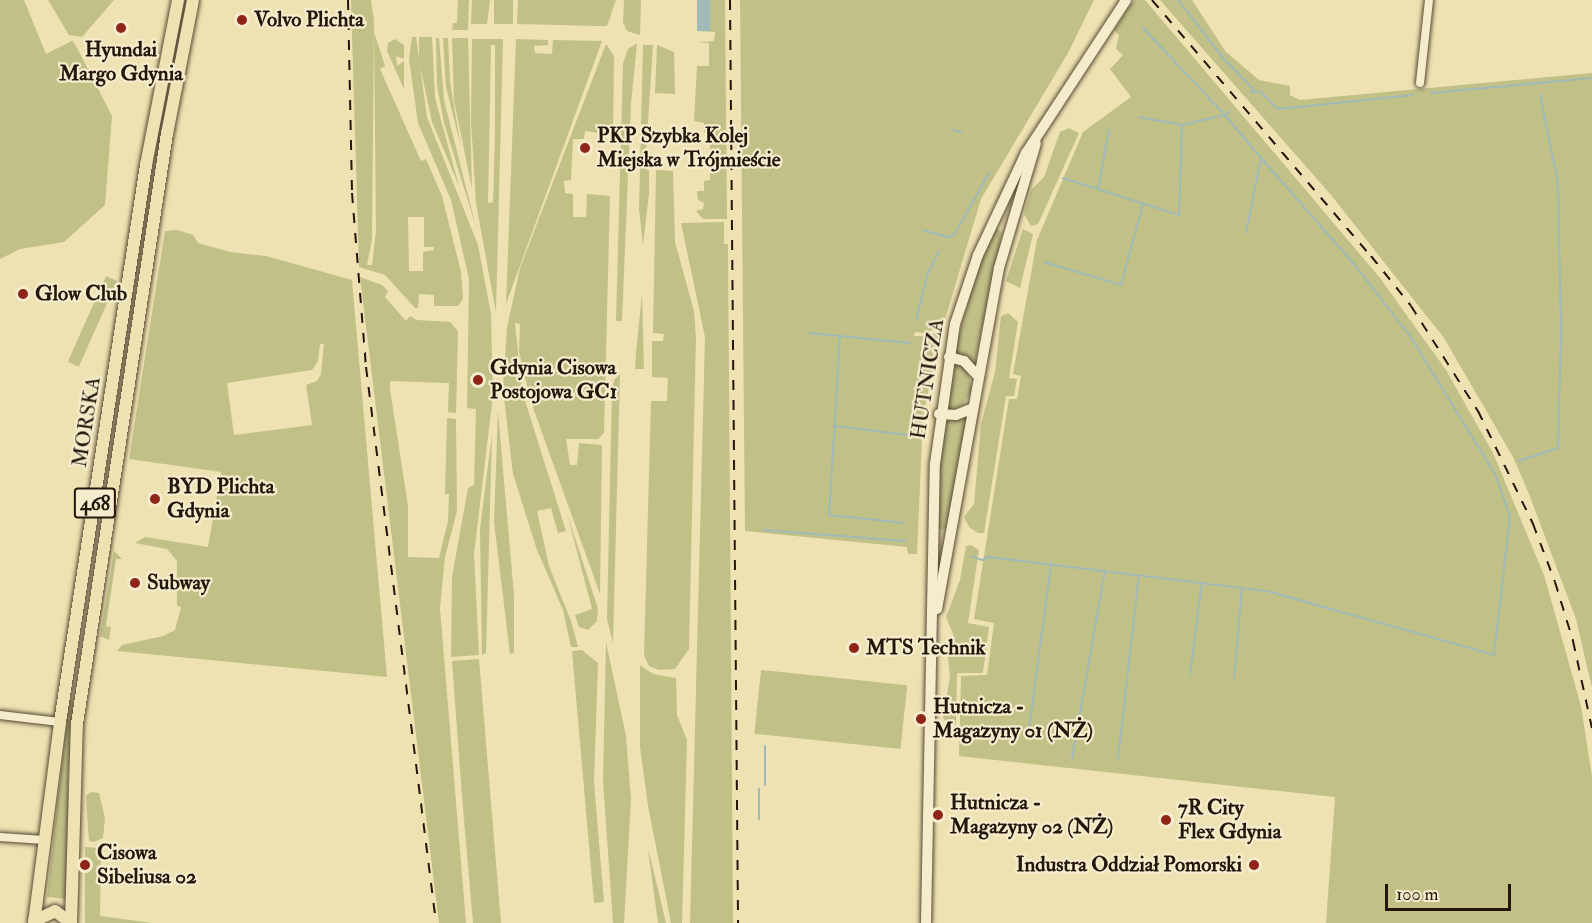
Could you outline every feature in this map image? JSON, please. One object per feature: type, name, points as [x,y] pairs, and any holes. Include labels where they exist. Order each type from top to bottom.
[{"type":"main road","name":"MORSKA","points":[[34,922],[60,722],[146,165],[178,0]]},
{"type":"main road","name":"MORSKA","points":[[71,923],[78,713],[167,134],[193,0]]},
{"type":"main road","name":"HUTNICZA","points":[[926,923],[933,535],[939,414],[949,357],[960,307],[994,217],[1026,153],[1036,143],[1126,0]]},
{"type":"main road","name":"HUTNICZA","points":[[932,638],[978,376],[1011,226],[1036,143]]},
{"type":"main road","points":[[994,217],[1011,226]]},
{"type":"main road","points":[[949,357],[964,361],[978,376]]},
{"type":"main road","points":[[939,414],[956,415],[973,408]]},
{"type":"main road","points":[[933,535],[950,536]]},
{"type":"main road","points":[[34,922],[55,911],[71,923]]},
{"type":"street","points":[[1420,83],[1429,0]]},
{"type":"street","points":[[0,715],[60,722]]},
{"type":"street","points":[[0,837],[44,840]]},
{"type":"shaded area","points":[[0,0],[24,0],[46,54],[72,41],[75,44],[112,116],[105,205],[64,242],[20,249],[0,259]]},
{"type":"shaded area","points":[[48,0],[114,0],[82,37],[69,35]]},
{"type":"shaded area","points":[[351,0],[371,0],[374,20],[372,240],[367,265],[372,265],[376,231],[374,32],[385,66],[380,69],[421,161],[426,159],[442,196],[461,272],[463,299],[458,306],[434,306],[434,295],[419,294],[418,308],[415,308],[385,275],[359,267]],"holes":[[[408,217],[424,217],[424,247],[434,247],[434,250],[423,252],[423,271],[409,271]]]},
{"type":"shaded area","points":[[458,0],[469,0],[468,30],[452,30],[453,23],[457,23]]},
{"type":"shaded area","points":[[472,0],[490,0],[487,24],[471,24]]},
{"type":"shaded area","points":[[494,0],[513,0],[513,24],[494,24]]},
{"type":"shaded area","points":[[518,0],[616,0],[607,26],[596,26],[517,24]]},
{"type":"shaded area","points":[[624,0],[641,0],[640,35],[627,31],[623,22]]},
{"type":"shaded area","points":[[697,0],[725,0],[727,219],[703,219],[696,211],[703,209],[704,203],[698,200],[697,191],[704,191],[704,181],[710,180],[710,133],[704,133],[704,123],[694,121],[697,66],[709,66],[709,43],[697,43],[714,41],[715,32],[697,31]]},
{"type":"shaded area","points":[[740,0],[1094,0],[1068,53],[981,199],[943,326],[925,333],[915,332],[914,336],[942,332],[937,347],[931,349],[935,359],[923,416],[917,554],[908,554],[907,547],[745,531]]},
{"type":"shaded area","points":[[1134,0],[1145,0],[1380,278],[1446,370],[1493,453],[1544,575],[1581,706],[1592,777],[1592,923],[1326,923],[1335,797],[959,756],[961,676],[987,675],[994,623],[974,619],[1009,399],[1017,399],[1021,376],[1013,374],[1037,240],[1083,132],[1131,97],[1110,69],[1123,55],[1116,49],[1119,35],[1114,30]]},
{"type":"shaded area","points":[[1160,0],[1192,0],[1226,52],[1259,80],[1290,86],[1290,95],[1300,100],[1592,73],[1592,688],[1576,619],[1529,494],[1513,457],[1444,338],[1331,195]]},
{"type":"shaded area","points":[[412,37],[416,37],[427,117],[478,245],[491,314],[493,395],[474,554],[479,655],[451,657],[452,577],[468,488],[474,485],[476,409],[467,408],[469,279],[451,200],[418,123],[409,59]]},
{"type":"shaded area","points":[[419,37],[432,37],[435,98],[459,186],[432,122],[419,61]]},
{"type":"shaded area","points":[[436,38],[439,38],[444,100],[476,227],[444,123],[437,85]]},
{"type":"shaded area","points":[[443,38],[448,38],[450,82],[461,147],[446,87]]},
{"type":"shaded area","points":[[452,38],[468,38],[472,189],[454,100]]},
{"type":"shaded area","points":[[395,39],[404,45],[404,59],[396,56],[397,66],[404,61],[404,89],[387,51],[388,43]]},
{"type":"shaded area","points":[[472,39],[503,39],[496,313],[476,203],[471,121]],"holes":[[[491,45],[495,45],[493,202],[488,203]]]},
{"type":"shaded area","points":[[516,39],[548,40],[548,45],[534,46],[535,53],[552,54],[553,40],[602,41],[506,304]]},
{"type":"shaded area","points":[[637,43],[631,104],[622,321],[616,321],[623,63],[628,49]]},
{"type":"shaded area","points":[[606,44],[614,56],[613,135],[585,131],[584,139],[573,139],[571,180],[564,181],[565,193],[573,194],[573,217],[586,217],[587,194],[610,196],[604,433],[598,439],[566,439],[570,465],[577,465],[579,443],[602,445],[600,594],[531,402],[519,352],[520,324],[515,323],[522,391],[566,531],[558,533],[551,508],[537,511],[549,566],[571,621],[578,647],[571,647],[563,610],[537,550],[513,474],[503,389],[507,327],[520,268]]},
{"type":"shaded area","points":[[643,45],[653,45],[645,169],[649,170],[649,194],[643,245],[639,209]]},
{"type":"shaded area","points":[[657,45],[674,52],[675,94],[655,93]]},
{"type":"shaded area","points":[[1069,128],[1079,133],[1038,224],[1031,226],[1024,214],[1031,190],[1044,177],[1060,132]]},
{"type":"shaded area","points":[[656,170],[673,171],[675,242],[694,311],[696,337],[689,649],[675,669],[659,670],[649,666],[644,656],[651,401],[667,401],[668,378],[652,377],[652,341],[663,341],[664,334],[653,333]]},
{"type":"shaded area","points":[[724,222],[724,244],[728,244],[733,923],[690,923],[705,337],[681,223]]},
{"type":"shaded area","points":[[996,227],[1002,233],[974,366],[954,351],[983,251]]},
{"type":"shaded area","points":[[1023,229],[1033,234],[1020,288],[1006,281]]},
{"type":"shaded area","points":[[178,230],[193,235],[198,243],[230,252],[266,256],[352,280],[387,677],[117,651],[122,645],[163,636],[175,630],[181,607],[177,606],[177,561],[167,549],[135,543],[145,537],[208,547],[221,472],[129,459],[165,231]],"holes":[[[320,344],[324,344],[321,374],[317,381],[306,385],[312,425],[234,435],[227,383],[312,370],[318,361]]]},
{"type":"shaded area","points":[[106,276],[117,281],[79,367],[68,362]]},
{"type":"shaded area","points":[[360,277],[382,285],[388,291],[385,297],[406,321],[410,316],[417,320],[450,322],[458,331],[456,413],[448,412],[449,383],[390,381],[390,389],[408,506],[408,557],[439,558],[448,521],[449,494],[445,494],[447,418],[456,419],[457,511],[445,557],[440,608],[466,923],[439,923]]},
{"type":"shaded area","points":[[642,294],[644,369],[635,369],[636,353]]},
{"type":"shaded area","points":[[1008,313],[1018,322],[1009,378],[1017,379],[1014,396],[1006,396],[984,533],[978,533],[969,527],[964,517],[974,504],[981,424],[995,372],[1001,316]]},
{"type":"shaded area","points":[[953,364],[960,364],[968,373],[972,390],[963,405],[945,410]]},
{"type":"shaded area","points":[[620,374],[613,643],[607,619],[612,390],[614,380]]},
{"type":"shaded area","points":[[498,411],[514,596],[514,653],[510,654],[494,522]]},
{"type":"shaded area","points":[[967,415],[948,527],[943,530],[938,528],[937,477],[943,420]]},
{"type":"shaded area","points":[[492,434],[486,653],[482,655],[480,529]]},
{"type":"shaded area","points":[[567,513],[598,609],[597,621],[588,630],[579,627],[575,615],[592,609]]},
{"type":"shaded area","points":[[971,545],[979,550],[968,623],[989,627],[983,673],[957,673],[956,725],[950,725],[943,718],[950,677],[948,658],[955,639],[946,617],[960,580],[966,546]]},
{"type":"shaded area","points":[[114,551],[122,559],[116,559],[106,626],[111,627],[109,640],[100,636]]},
{"type":"shaded area","points":[[606,642],[626,736],[631,799],[624,923],[613,923],[603,781]]},
{"type":"shaded area","points":[[582,650],[598,663],[594,782],[604,902],[594,903],[572,651]]},
{"type":"shaded area","points":[[479,659],[501,923],[473,923],[462,796],[452,661]]},
{"type":"shaded area","points":[[640,665],[653,674],[676,678],[677,715],[687,740],[682,923],[671,923],[648,806],[640,747]]},
{"type":"shaded area","points":[[761,670],[907,685],[901,749],[754,734]]},
{"type":"shaded area","points":[[69,700],[74,702],[68,778],[68,899],[47,897]]},
{"type":"shaded area","points":[[91,792],[99,793],[105,818],[103,838],[94,842],[89,841],[86,796]]},
{"type":"shaded area","points":[[85,847],[101,848],[100,916],[153,923],[85,923]]},
{"type":"shaded area","points":[[648,850],[651,860],[666,923],[658,923]]},
{"type":"water","points":[[697,0],[710,0],[710,31],[697,31]]},
{"type":"waterway","points":[[1178,0],[1223,58],[1256,92]]},
{"type":"waterway","points":[[1143,28],[1225,115],[1230,111]]},
{"type":"waterway","points":[[1431,93],[1592,78]]},
{"type":"waterway","points":[[1251,92],[1261,92],[1278,109],[1413,95]]},
{"type":"waterway","points":[[1519,461],[1558,448],[1561,334],[1558,183],[1540,95]]},
{"type":"waterway","points":[[1139,117],[1182,125],[1225,115],[1261,158],[1246,233]]},
{"type":"waterway","points":[[1063,178],[1179,215],[1182,125]]},
{"type":"waterway","points":[[953,130],[962,133]]},
{"type":"waterway","points":[[1098,189],[1109,130]]},
{"type":"waterway","points":[[971,556],[982,560],[989,557],[1267,591],[1494,655],[1510,516],[1495,474],[1410,336],[1353,263],[1261,158]]},
{"type":"waterway","points":[[923,230],[948,237],[954,235],[990,171]]},
{"type":"waterway","points":[[1044,262],[1121,285],[1143,204]]},
{"type":"waterway","points":[[916,320],[928,273],[939,251]]},
{"type":"waterway","points":[[810,333],[910,343]]},
{"type":"waterway","points":[[840,336],[829,515],[905,523]]},
{"type":"waterway","points":[[834,426],[908,435]]},
{"type":"waterway","points":[[763,530],[906,541]]},
{"type":"waterway","points":[[1028,737],[1051,564]]},
{"type":"waterway","points":[[1072,758],[1105,571]]},
{"type":"waterway","points":[[1118,759],[1139,575]]},
{"type":"waterway","points":[[1190,674],[1202,583]]},
{"type":"waterway","points":[[1234,678],[1242,588]]},
{"type":"waterway","points":[[765,746],[765,785]]},
{"type":"waterway","points":[[759,789],[759,819]]},
{"type":"railway","points":[[348,0],[352,193],[366,367],[436,923]]},
{"type":"railway","points":[[730,0],[738,923]]},
{"type":"railway","points":[[1152,0],[1411,306],[1478,411],[1533,524],[1555,582],[1573,641],[1592,728]]},
{"type":"place","name":"Volvo Plichta","points":[[242,20]]},
{"type":"place","name":"Hyundai Margo Gdynia","points":[[121,28]]},
{"type":"place","name":"PKP Szybka Kolej Miejska w Trójmieście","points":[[585,148]]},
{"type":"place","name":"Glow Club","points":[[23,294]]},
{"type":"place","name":"Gdynia Cisowa Postojowa GC1","points":[[478,380]]},
{"type":"place","name":"BYD Plichta Gdynia","points":[[155,499]]},
{"type":"place","name":"Subway","points":[[135,583]]},
{"type":"place","name":"MTS Technik","points":[[854,648]]},
{"type":"place","name":"Hutnicza - Magazyny 01 (NŻ)","points":[[921,719]]},
{"type":"place","name":"Hutnicza - Magazyny 02 (NŻ)","points":[[938,815]]},
{"type":"place","name":"7R City Flex Gdynia","points":[[1166,820]]},
{"type":"place","name":"Cisowa Sibeliusa 02","points":[[85,865]]},
{"type":"place","name":"Industra Oddział Pomorski","points":[[1254,865]]}]
